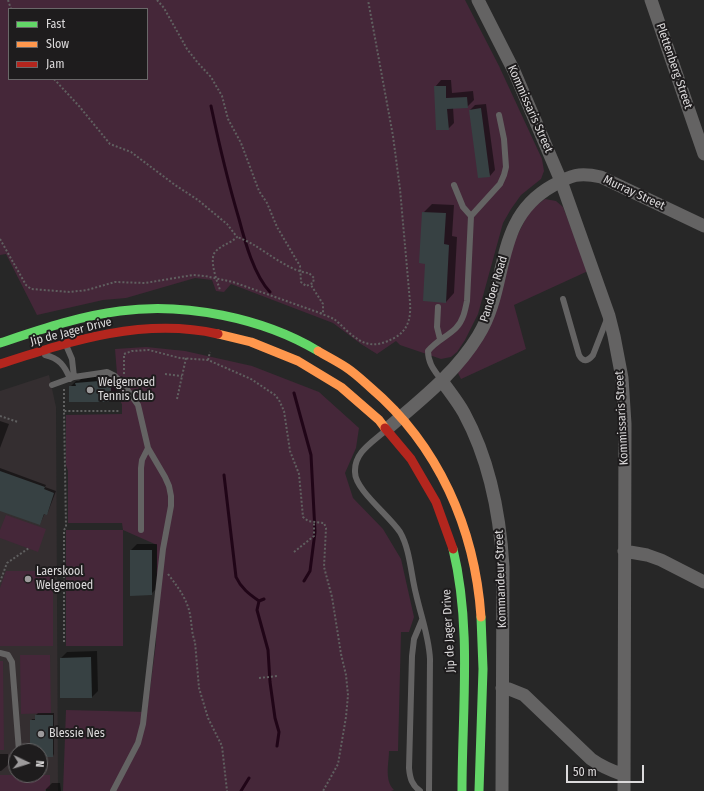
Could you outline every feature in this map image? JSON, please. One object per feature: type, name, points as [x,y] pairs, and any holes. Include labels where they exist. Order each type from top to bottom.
[{"type":"main road","name":"Jip de Jager Drive","points":[[0,343],[41,329],[84,318],[121,311],[183,309],[209,312],[250,321],[291,336],[334,359],[370,385],[402,416],[422,442],[443,475],[459,510],[466,531],[476,568],[483,652],[480,791]]},
{"type":"main road","name":"Jip de Jager Drive","points":[[0,364],[29,355],[58,338],[86,338],[125,331],[154,328],[199,330],[224,334],[246,340],[290,357],[327,377],[356,399],[387,429],[417,469],[433,497],[448,534],[455,560],[463,609],[462,791]]},
{"type":"main road","points":[[0,350],[58,338]]},
{"type":"street","name":"Kommissaris Street","points":[[478,0],[514,71],[561,181],[609,316],[618,357],[624,401],[624,791]]},
{"type":"street","name":"Plettenberg Street","points":[[651,0],[704,154]]},
{"type":"street","name":"Murray Street","points":[[561,181],[568,177],[580,175],[601,178],[704,226]]},
{"type":"street","name":"Pandoer Road","points":[[387,429],[442,381],[464,356],[478,335],[489,314],[510,237],[520,214],[534,198],[561,181]]},
{"type":"street","name":"Kommandeur Street","points":[[442,381],[464,413],[486,465],[495,499],[501,534],[503,567],[502,791]]},
{"type":"street","points":[[624,551],[647,555],[661,560],[704,582]]},
{"type":"street","points":[[502,688],[524,695],[600,766],[624,775]]},
{"type":"lane","points":[[442,381],[431,366],[428,359],[428,351],[440,339],[456,328],[465,312],[467,301],[471,216],[500,184],[504,175],[506,154],[499,115]]},
{"type":"lane","points":[[454,185],[463,208],[471,216]]},
{"type":"lane","points":[[563,299],[579,355],[581,359],[585,361],[589,360],[593,356],[609,316]]},
{"type":"lane","points":[[438,307],[436,327],[440,339]]},
{"type":"lane","points":[[58,338],[72,359]]},
{"type":"lane","points":[[70,379],[74,353],[86,338]]},
{"type":"lane","points":[[29,355],[47,356],[57,360],[62,363],[70,379]]},
{"type":"lane","points":[[52,385],[70,379],[107,372],[115,376],[138,405],[148,448],[165,477],[171,496],[171,506],[163,549],[143,724],[138,744],[114,791]]},
{"type":"lane","points":[[387,429],[359,454],[355,472],[356,480],[361,490],[384,513],[400,533],[405,545],[422,620],[429,643],[429,791]]},
{"type":"lane","points":[[141,530],[141,468],[142,460],[148,448]]},
{"type":"lane","points":[[420,791],[410,781],[409,768],[412,656],[414,639],[422,620]]},
{"type":"lane","points":[[0,652],[8,655],[12,662],[18,743]]},
{"type":"path","points":[[157,0],[164,8],[186,49],[211,77],[222,96],[228,119],[241,143],[259,191],[267,203],[277,227],[300,266],[301,282],[306,286],[311,285]]},
{"type":"path","points":[[0,239],[26,285],[31,289],[70,292],[87,290],[115,282],[145,283],[193,275],[216,277],[320,313],[335,320],[363,343],[370,345],[382,344],[399,335],[408,324],[410,318],[410,302],[400,188],[392,128],[368,0]]},
{"type":"path","points":[[55,80],[79,106],[110,144],[131,152],[175,185],[198,200],[227,224],[237,237],[253,244],[276,259],[301,272],[309,273],[314,278],[311,285]]},
{"type":"path","points":[[220,290],[213,263],[213,255],[216,250],[232,242],[237,237]]},
{"type":"path","points":[[311,285],[323,304],[323,313],[320,313]]},
{"type":"path","points":[[126,388],[124,380],[124,354],[132,351],[148,350],[180,358],[208,360],[251,379],[275,395],[279,400],[284,411],[290,451],[299,474],[303,517],[305,520],[324,523],[326,528],[324,567],[332,597],[347,683],[346,716],[338,764],[324,791]]},
{"type":"path","points":[[208,360],[210,352]]},
{"type":"path","points":[[177,399],[186,358]]},
{"type":"path","points":[[165,374],[182,376]]},
{"type":"path","points":[[64,642],[64,530],[66,527],[66,470],[64,467],[64,411],[70,379]]},
{"type":"path","points":[[64,411],[119,411]]},
{"type":"path","points":[[0,416],[18,422]]},
{"type":"path","points":[[294,552],[314,536],[313,522]]},
{"type":"path","points":[[0,582],[6,563],[29,548]]},
{"type":"path","points":[[166,572],[180,591],[189,612],[195,642],[199,688],[208,718],[222,746],[227,791]]},
{"type":"path","points":[[259,678],[278,676]]},
{"type":"shaded area","points":[[0,0],[465,0],[499,66],[542,159],[544,171],[541,179],[521,195],[503,223],[478,314],[465,340],[457,352],[451,357],[441,359],[400,345],[396,341],[377,354],[333,323],[231,284],[224,292],[216,291],[212,280],[195,278],[126,298],[103,300],[37,315],[6,254],[0,255]]},
{"type":"shaded area","points":[[545,199],[556,201],[563,207],[588,271],[514,305],[526,349],[461,379],[458,373],[514,242],[530,210]]},
{"type":"shaded area","points":[[146,347],[185,351],[252,366],[319,392],[359,428],[356,448],[345,473],[353,498],[383,529],[401,559],[414,617],[409,632],[401,632],[398,751],[389,751],[388,766],[389,781],[394,790],[63,791],[66,710],[147,712],[156,643],[157,545],[123,530],[122,523],[68,523],[66,415],[122,414],[122,404],[118,398],[111,398],[111,379],[117,374],[115,349]]},
{"type":"shaded area","name":"Laerskool Welgemoed","points":[[49,375],[56,407],[58,791],[0,791],[0,391]]},
{"type":"shaded area","points":[[6,515],[46,529],[38,552],[0,538],[0,530]]},
{"type":"shaded area","points":[[66,530],[123,530],[123,646],[66,646]]},
{"type":"shaded area","points":[[6,571],[53,571],[53,646],[0,646],[0,588]]},
{"type":"shaded area","points":[[20,655],[50,655],[51,713],[21,714]]},
{"type":"shaded area","points":[[0,661],[3,661],[4,750],[0,750]]},
{"type":"shaded area","points":[[0,775],[8,775],[8,783],[48,783],[48,775],[50,775],[50,789],[45,789],[45,791],[0,791]]},
{"type":"building","points":[[434,86],[446,86],[446,98],[467,97],[468,108],[447,109],[449,130],[436,130]]},
{"type":"building","points":[[481,108],[490,177],[478,178],[469,110]]},
{"type":"building","points":[[422,212],[446,213],[444,244],[449,245],[446,303],[423,301],[425,264],[419,263]]},
{"type":"building","name":"Welgemoed Tennis Club","points":[[99,379],[111,379],[111,402],[69,402],[69,386],[76,386],[75,383],[99,381]]},
{"type":"building","points":[[0,471],[45,487],[44,489],[54,493],[47,515],[44,514],[40,525],[0,511]]},
{"type":"building","points":[[130,550],[152,550],[152,595],[130,596]]},
{"type":"building","points":[[91,657],[92,698],[60,698],[60,658]]},
{"type":"building","name":"Blessie Nes","points":[[35,715],[53,715],[53,757],[48,757],[48,743],[30,743],[30,720],[35,720]]},
{"type":"waterway","points":[[211,106],[227,177],[247,248],[259,277],[270,292]]},
{"type":"waterway","points":[[294,393],[311,455],[315,532],[310,571],[304,581]]},
{"type":"waterway","points":[[224,475],[236,577],[240,584],[259,601]]},
{"type":"waterway","points":[[264,599],[259,601],[257,610],[268,650],[270,682],[275,718],[279,732],[277,746]]},
{"type":"waterway","points":[[241,791],[249,778]]},
{"type":"traffic: fast","points":[[0,343],[89,316],[120,311],[170,309],[196,311],[248,321],[296,339],[318,351]]},
{"type":"traffic: fast","points":[[453,549],[459,579],[464,639],[465,669],[462,791]]},
{"type":"traffic: fast","points":[[479,791],[483,669],[481,617]]},
{"type":"traffic: slow","points":[[218,334],[251,342],[298,361],[341,387],[379,420],[385,428]]},
{"type":"traffic: slow","points":[[318,351],[344,366],[371,388],[395,411],[416,435],[434,462],[449,490],[461,520],[471,552],[481,617]]},
{"type":"traffic: jam","points":[[0,364],[80,340],[135,330],[162,328],[190,329],[218,334]]},
{"type":"traffic: jam","points":[[385,428],[411,459],[436,502],[453,549]]},
{"type":"place","name":"Welgemoed Tennis Club","points":[[90,390]]},
{"type":"place","name":"Laerskool Welgemoed","points":[[28,579]]},
{"type":"place","name":"Blessie Nes","points":[[41,734]]}]
